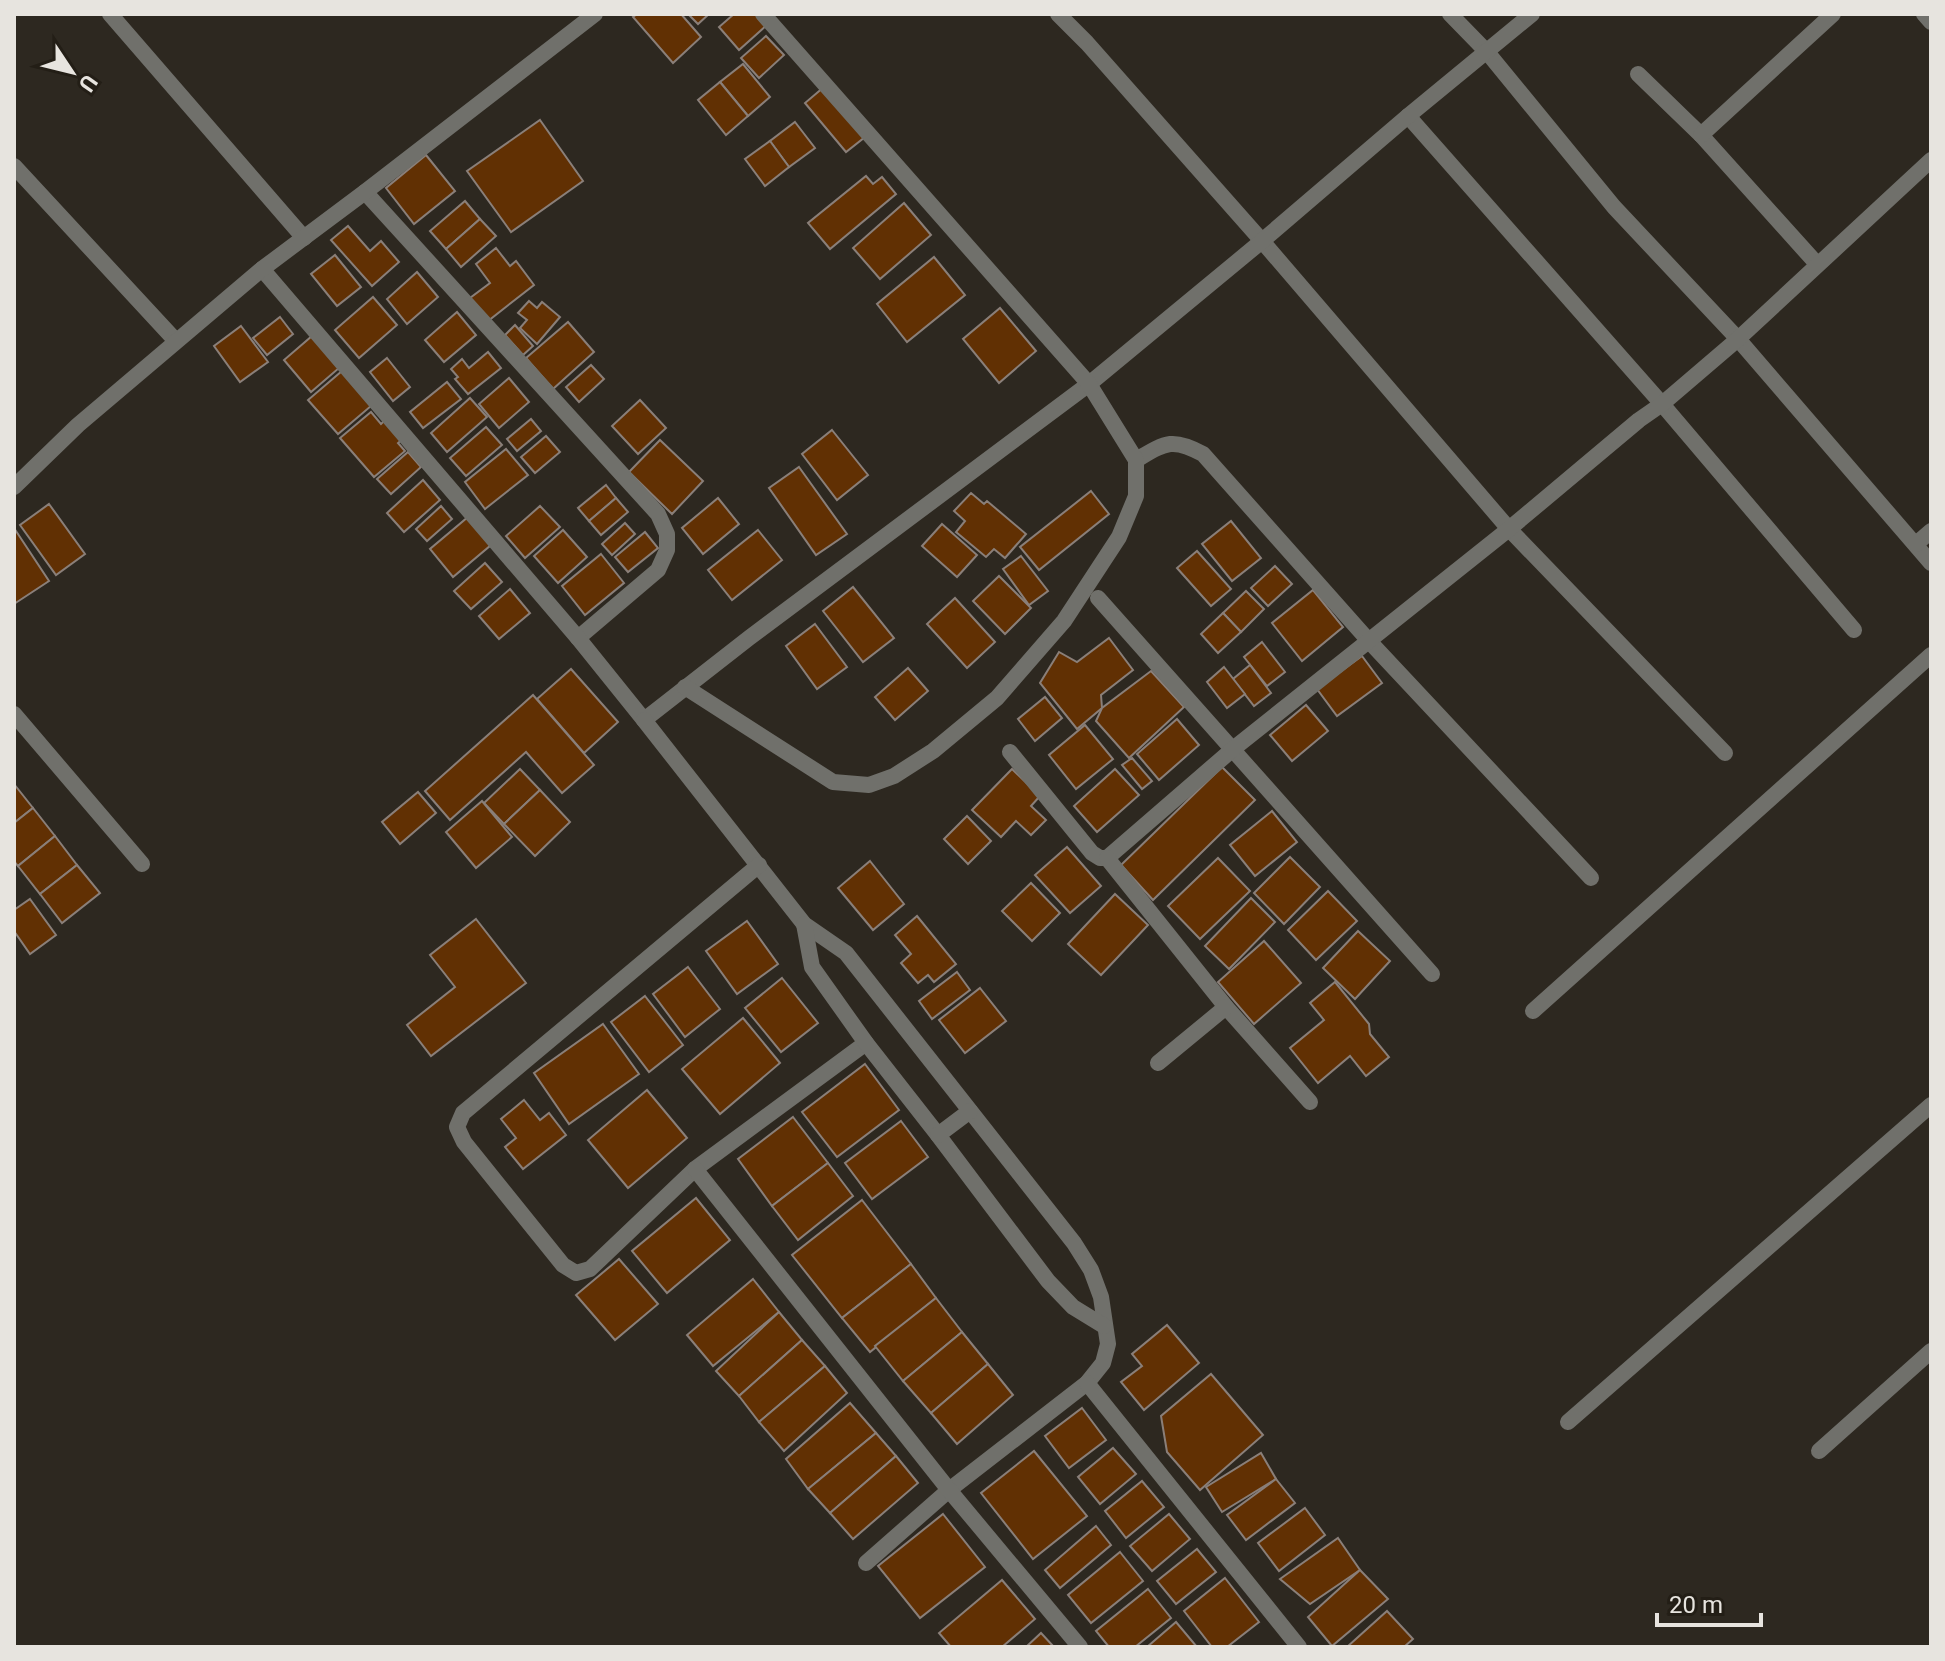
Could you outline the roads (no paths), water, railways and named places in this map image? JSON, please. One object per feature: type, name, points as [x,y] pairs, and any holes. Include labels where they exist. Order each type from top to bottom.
[{"type":"street","points":[[110,14],[304,238]]},
{"type":"street","points":[[14,487],[78,425],[262,269],[595,14]]},
{"type":"street","points":[[685,687],[833,782],[869,785],[894,776],[933,751],[997,698],[1064,621],[1119,537],[1136,496],[1136,460],[1089,384],[763,14]]},
{"type":"street","points":[[1058,14],[1262,241],[1509,529],[1725,753]]},
{"type":"street","points":[[1450,14],[1487,52],[1614,207],[1738,339],[1931,563]]},
{"type":"street","points":[[644,720],[787,609],[1089,384],[1532,14]]},
{"type":"street","points":[[1701,135],[1833,14]]},
{"type":"street","points":[[1924,14],[1931,22]]},
{"type":"street","points":[[1638,74],[1701,135],[1817,264]]},
{"type":"street","points":[[1408,116],[1662,404],[1854,630]]},
{"type":"street","points":[[1010,752],[1092,853],[1107,858],[1233,749],[1662,404],[1738,339],[1931,160]]},
{"type":"street","points":[[14,166],[176,341]]},
{"type":"street","points":[[365,192],[658,514],[667,534],[667,550],[658,570],[578,638]]},
{"type":"street","points":[[262,269],[578,638],[804,924],[846,953],[1074,1243],[1091,1270],[1101,1297],[1108,1344],[1103,1363],[1087,1383],[949,1490],[866,1563]]},
{"type":"street","points":[[1136,460],[1162,445],[1179,443],[1203,454],[1369,641],[1591,878]]},
{"type":"street","points":[[1916,544],[1931,531]]},
{"type":"street","points":[[1098,598],[1432,974]]},
{"type":"street","points":[[1533,1011],[1931,655]]},
{"type":"street","points":[[14,714],[142,864]]},
{"type":"street","points":[[1107,858],[1226,1007],[1310,1102]]},
{"type":"street","points":[[759,865],[463,1113],[457,1127],[464,1142],[563,1265],[576,1273],[590,1269],[695,1169],[866,1043]]},
{"type":"street","points":[[804,924],[812,967],[866,1043],[1048,1281],[1073,1307],[1104,1326]]},
{"type":"street","points":[[1158,1063],[1226,1007]]},
{"type":"street","points":[[1568,1422],[1931,1105]]},
{"type":"street","points":[[938,1135],[970,1111]]},
{"type":"street","points":[[695,1169],[949,1490],[1080,1647]]},
{"type":"street","points":[[1819,1451],[1931,1351]]},
{"type":"street","points":[[1087,1383],[1290,1644]]}]
